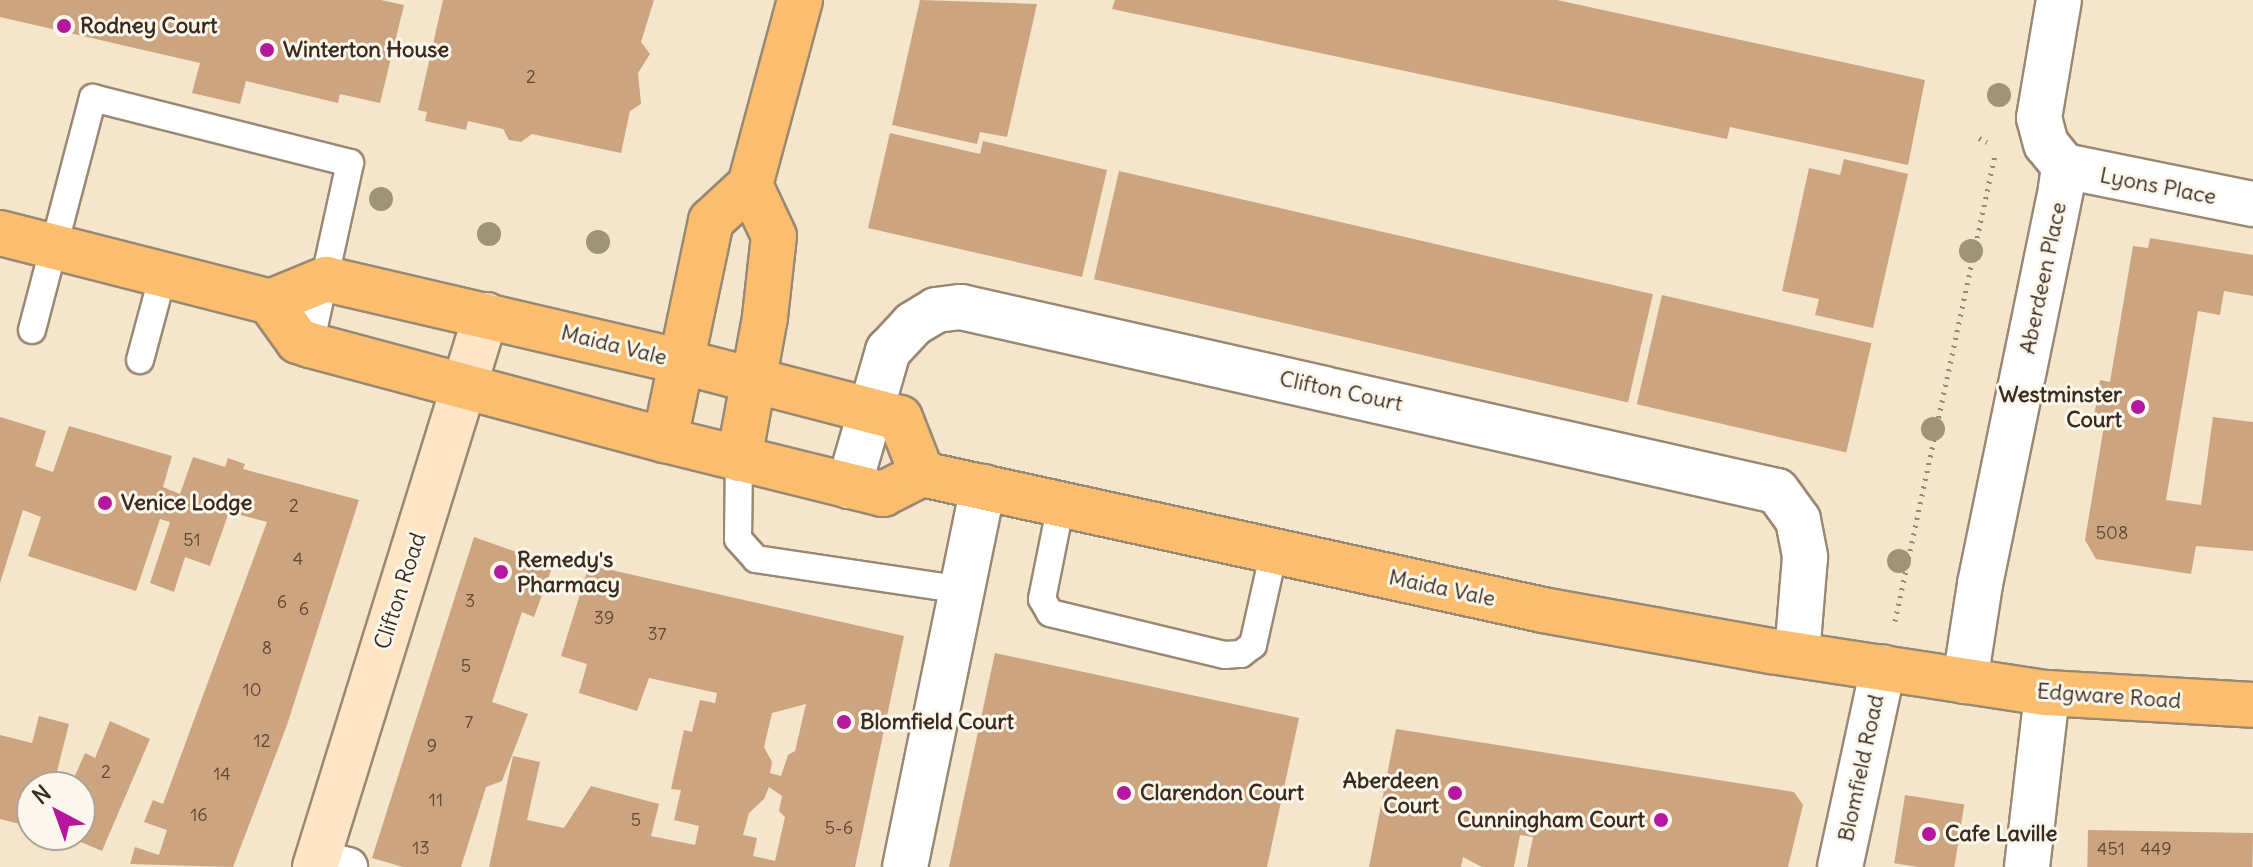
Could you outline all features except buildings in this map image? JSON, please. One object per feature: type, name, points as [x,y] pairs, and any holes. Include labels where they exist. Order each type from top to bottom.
[{"type":"main road","points":[[665,440],[711,221],[750,185],[800,0]]},
{"type":"main road","points":[[739,459],[774,236],[750,185]]},
{"type":"main road","points":[[0,233],[270,302],[326,279]]},
{"type":"main road","name":"Maida Vale","points":[[326,279],[683,362],[900,418],[922,474],[1543,610],[1965,681]]},
{"type":"main road","points":[[270,302],[298,341],[464,389],[883,494],[922,474]]},
{"type":"main road","name":"Clifton Road","points":[[327,865],[486,315]]},
{"type":"main road","name":"Edgware Road","points":[[1965,681],[2047,693],[2253,705]]},
{"type":"street","points":[[2059,0],[2039,118],[2046,144],[2064,166]]},
{"type":"street","name":"Lyons Place","points":[[2064,166],[2253,204]]},
{"type":"street","name":"Aberdeen Place","points":[[1965,681],[1978,593],[2064,166]]},
{"type":"street","name":"Clifton Court","points":[[849,486],[881,364],[892,346],[936,310],[961,307],[1756,483],[1789,503],[1803,539],[1805,587],[1797,655]]},
{"type":"street","points":[[905,867],[983,487]]},
{"type":"street","name":"Blomfield Road","points":[[1840,867],[1883,668]]},
{"type":"street","points":[[2027,867],[2047,693]]},
{"type":"lane","points":[[32,330],[57,248],[93,98],[350,163],[310,345]]},
{"type":"lane","points":[[140,360],[163,275]]},
{"type":"lane","points":[[739,459],[738,539],[756,559],[963,590]]},
{"type":"lane","points":[[1061,504],[1042,599],[1050,613],[1225,655],[1241,654],[1253,645],[1274,551]]},
{"type":"path","points":[[1979,138],[1987,142]]},
{"type":"path","points":[[1883,668],[1923,508],[1997,146]]},
{"type":"place","name":"Rodney Court","points":[[64,26]]},
{"type":"place","name":"Winterton House","points":[[267,50]]},
{"type":"place","name":"Westminster Court","points":[[2138,407]]},
{"type":"place","name":"Venice Lodge","points":[[105,503]]},
{"type":"place","name":"Remedy's Pharmacy","points":[[501,572]]},
{"type":"place","name":"Blomfield Court","points":[[844,722]]},
{"type":"place","name":"Clarendon Court","points":[[1124,793]]},
{"type":"place","name":"Aberdeen Court","points":[[1455,793]]},
{"type":"place","name":"Cunningham Court","points":[[1661,820]]},
{"type":"place","name":"Cafe Laville","points":[[1929,834]]}]
